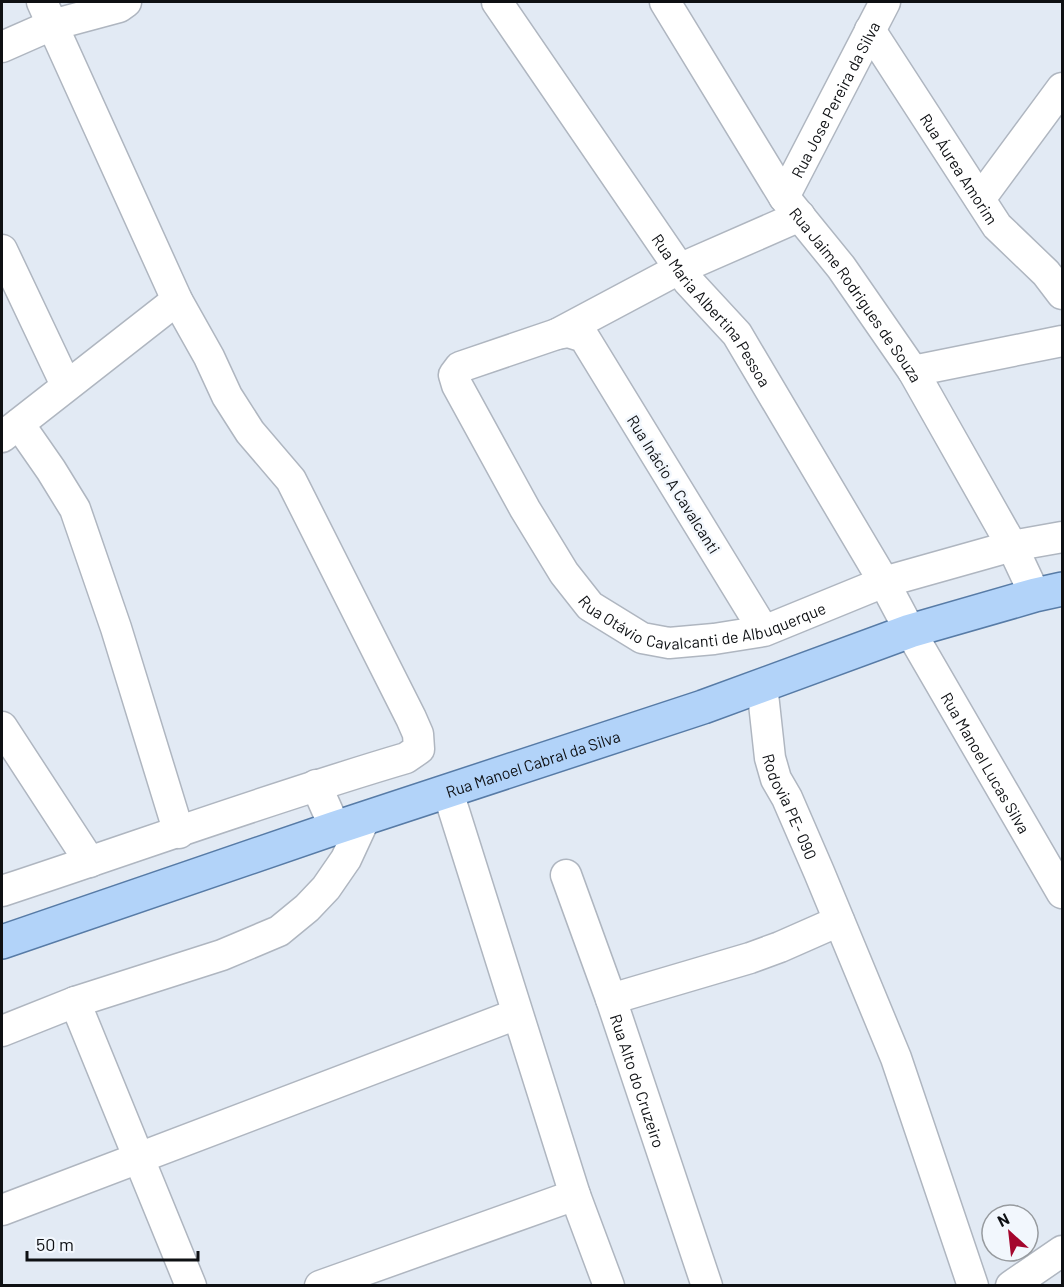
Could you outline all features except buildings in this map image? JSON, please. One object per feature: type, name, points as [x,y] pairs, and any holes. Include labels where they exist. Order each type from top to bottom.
[{"type":"main road","name":"Rua Manoel Cabral da Silva","points":[[2,942],[350,823],[692,711],[910,631],[1049,592]]},
{"type":"street","points":[[2,47],[47,13],[119,7],[126,2]]},
{"type":"street","name":"Rua Maria Albertina Pessoa","points":[[497,2],[688,281],[723,316],[737,334],[884,582],[910,631]]},
{"type":"street","name":"Rua Jaime Rodrigues de Souza","points":[[665,2],[792,207],[841,267],[913,371],[1012,546],[1049,592]]},
{"type":"street","name":"Rua Jose Pereira da Silva","points":[[792,207],[870,30],[885,2]]},
{"type":"street","points":[[2,891],[316,785],[406,758],[418,749],[418,734],[291,480],[250,432],[227,396],[209,357],[177,300],[47,13]]},
{"type":"street","name":"Rua Áurea Amorim","points":[[870,30],[997,226],[1046,273],[1062,294]]},
{"type":"street","points":[[980,199],[1061,94]]},
{"type":"street","points":[[570,335],[680,269],[792,207]]},
{"type":"street","points":[[2,250],[66,385]]},
{"type":"street","points":[[177,300],[10,430],[51,470],[75,509],[116,628],[179,833]]},
{"type":"street","name":"Rua Otávio Cavalcanti de Albuquerque","points":[[570,335],[460,367],[454,375],[457,385],[530,518],[564,573],[590,606],[642,638],[669,643],[764,631],[884,582],[1012,546],[1062,537]]},
{"type":"street","name":"Rua Inácio A Cavalcanti","points":[[570,335],[764,631]]},
{"type":"street","points":[[913,371],[1062,341]]},
{"type":"street","name":"Rua Manoel Lucas Silva","points":[[910,631],[1062,893]]},
{"type":"street","name":"Rodovia PE- 090","points":[[762,685],[770,758],[776,779],[792,809],[896,1058],[973,1286]]},
{"type":"street","points":[[2,728],[90,862]]},
{"type":"street","points":[[2,1031],[75,1002],[222,955],[279,931],[307,908],[326,888],[346,859],[350,823],[316,785]]},
{"type":"street","points":[[448,792],[575,1195],[609,1286]]},
{"type":"street","name":"Rua Alto do Cruzeiro","points":[[566,875],[707,1286]]},
{"type":"street","points":[[610,999],[780,947],[839,921]]},
{"type":"street","points":[[75,1002],[191,1286]]},
{"type":"street","points":[[2,1210],[517,1014]]},
{"type":"street","points":[[320,1286],[575,1195]]},
{"type":"street","points":[[1011,1286],[1062,1251]]}]
